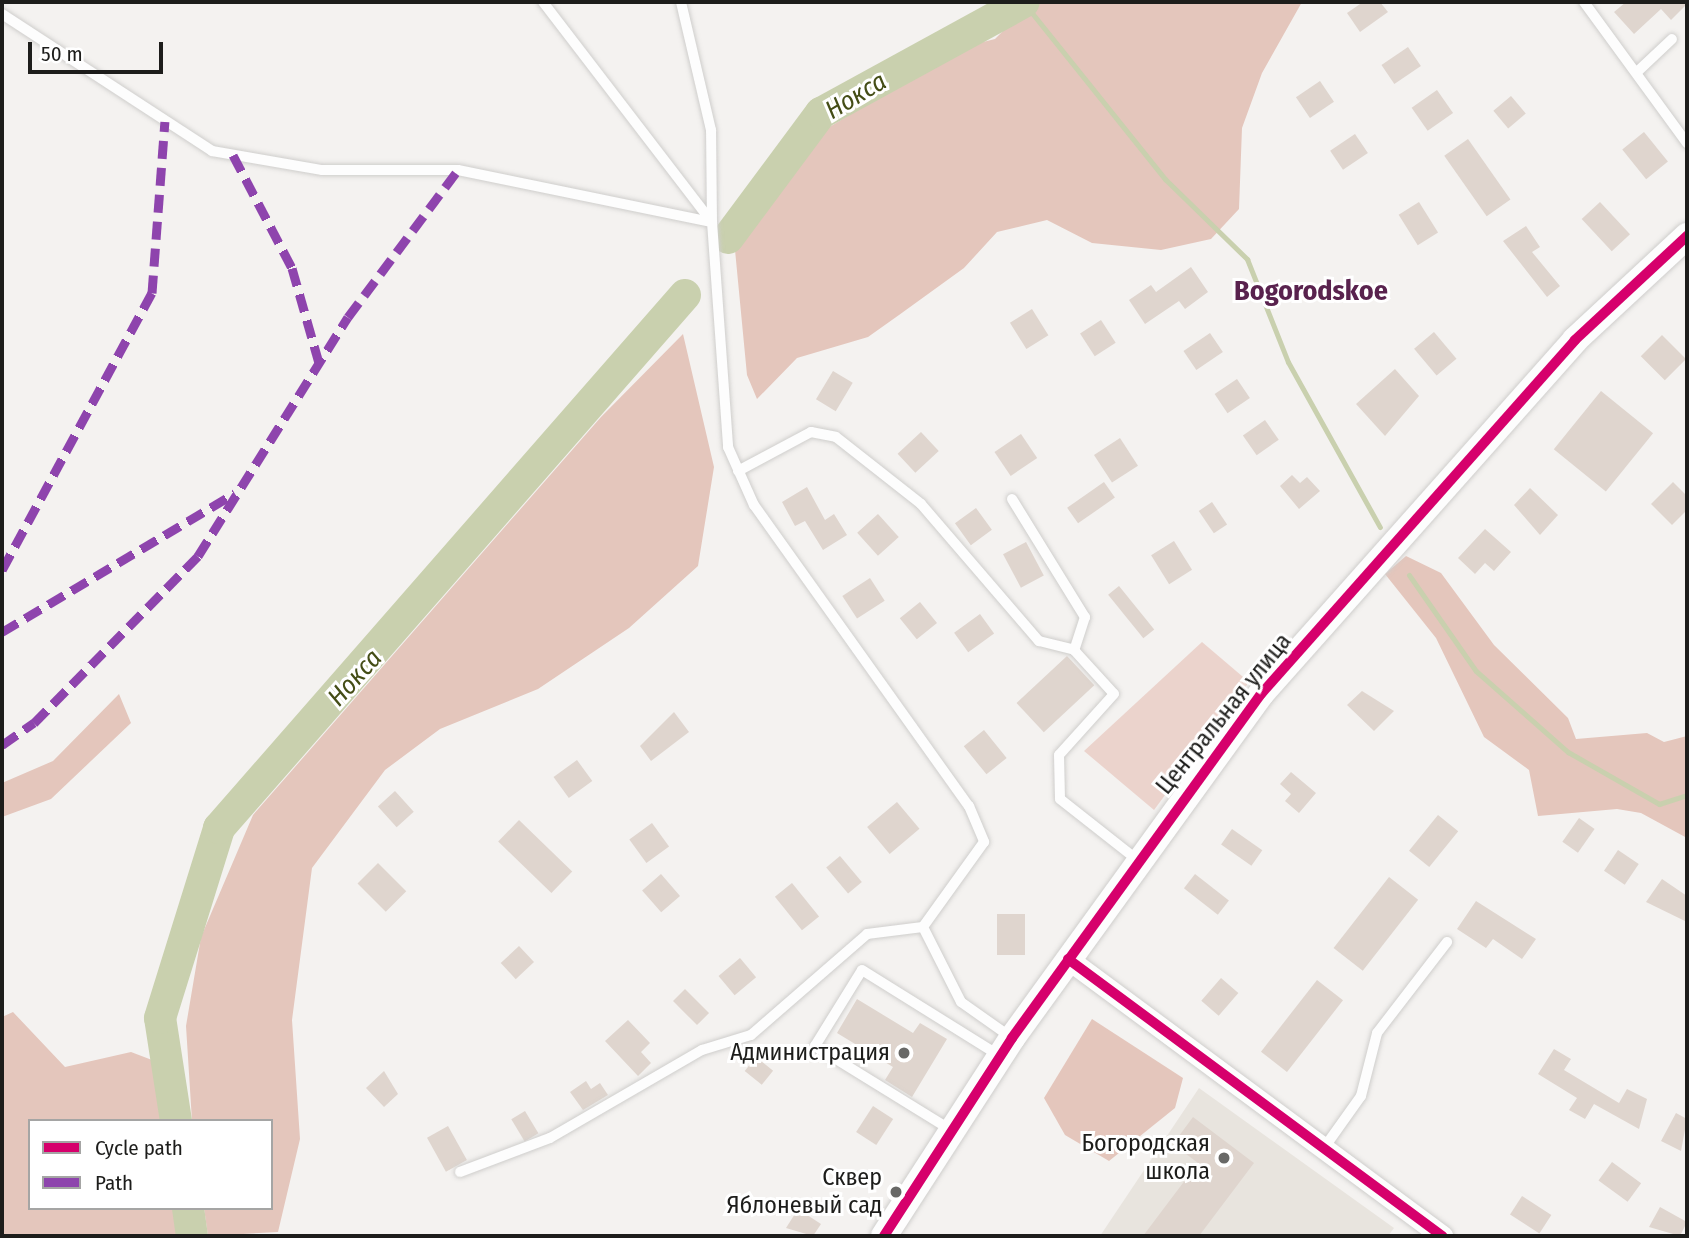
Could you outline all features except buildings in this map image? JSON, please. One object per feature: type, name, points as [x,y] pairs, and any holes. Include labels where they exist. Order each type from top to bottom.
[{"type":"street","name":"Центральная улица","points":[[884,1236],[1006,1047],[1268,686],[1575,340],[1687,236]]},
{"type":"street","points":[[1068,959],[1443,1236]]},
{"type":"lane","points":[[543,2],[712,222]]},
{"type":"lane","points":[[460,1172],[604,1112],[702,1050],[751,1035],[866,934],[923,927],[984,842],[969,806],[754,505],[728,447],[712,222],[711,130],[681,2]]},
{"type":"lane","points":[[1584,2],[1687,143]]},
{"type":"lane","points":[[2,14],[212,151],[322,170],[458,170],[712,222]]},
{"type":"lane","points":[[1637,72],[1672,39]]},
{"type":"lane","points":[[738,471],[811,432],[836,437],[921,504],[1038,641],[1074,650],[1114,694],[1059,755],[1060,799],[1140,862]]},
{"type":"lane","points":[[1012,499],[1085,617],[1074,650]]},
{"type":"lane","points":[[923,927],[961,1002],[1006,1047]]},
{"type":"lane","points":[[1324,1148],[1361,1096],[1377,1033],[1447,942]]},
{"type":"lane","points":[[951,1130],[815,1046],[862,970],[1006,1047]]},
{"type":"shaded area","points":[[1032,2],[1302,2],[1262,73],[1242,128],[1239,209],[1211,239],[1161,250],[1092,243],[1047,220],[997,232],[964,268],[868,337],[797,358],[757,399],[747,375],[735,250],[826,129],[963,47],[995,39]]},
{"type":"shaded area","points":[[683,334],[714,467],[698,566],[629,628],[538,689],[440,729],[385,770],[312,868],[292,1020],[300,1139],[278,1232],[208,1236],[204,1210],[273,1210],[273,1119],[192,1119],[186,1026],[201,937],[253,815],[601,417]]},
{"type":"shaded area","points":[[1406,556],[1441,573],[1494,645],[1568,718],[1576,739],[1647,733],[1664,742],[1687,736],[1687,838],[1641,813],[1617,809],[1538,816],[1529,770],[1484,737],[1436,638],[1385,574]]},
{"type":"shaded area","points":[[1202,642],[1249,682],[1154,810],[1084,751]]},
{"type":"shaded area","points":[[119,694],[131,723],[51,799],[2,817],[2,783],[53,761]]},
{"type":"shaded area","points":[[13,1012],[65,1067],[131,1052],[152,1060],[168,1119],[28,1119],[28,1210],[180,1210],[178,1236],[2,1236],[2,1017]]},
{"type":"shaded area","points":[[1092,1019],[1183,1078],[1175,1108],[1109,1161],[1065,1135],[1044,1098]]},
{"type":"shaded area","name":"Богородская школа","points":[[1199,1088],[1394,1228],[1388,1236],[1100,1236]]},
{"type":"waterway","name":"Нокса","points":[[728,238],[821,113],[1024,2]]},
{"type":"waterway","points":[[1024,3],[1165,179],[1247,259],[1288,362],[1380,527]]},
{"type":"waterway","name":"Нокса","points":[[176,1119],[160,1018],[219,828],[685,295]]},
{"type":"waterway","points":[[1409,575],[1476,671],[1568,752],[1659,804],[1687,795]]},
{"type":"waterway","name":"Нокса","points":[[188,1210],[192,1236]]},
{"type":"marked path","points":[[2,570],[152,293],[165,121]]},
{"type":"marked path","points":[[233,155],[292,268],[319,363]]},
{"type":"marked path","points":[[2,745],[34,723],[198,556],[348,317],[458,170]]},
{"type":"marked path","points":[[2,632],[235,493]]},
{"type":"cycle path","points":[[884,1236],[1012,1038],[1261,694],[1575,340],[1687,236]]},
{"type":"cycle path","points":[[1068,959],[1443,1236]]},
{"type":"place","name":"Администрация","points":[[904,1053]]},
{"type":"place","name":"Богородская школа","points":[[1224,1158]]},
{"type":"place","name":"Сквер Яблоневый сад","points":[[896,1192]]},
{"type":"district","name":"Bogorodskoe","points":[[1311,291]]}]
